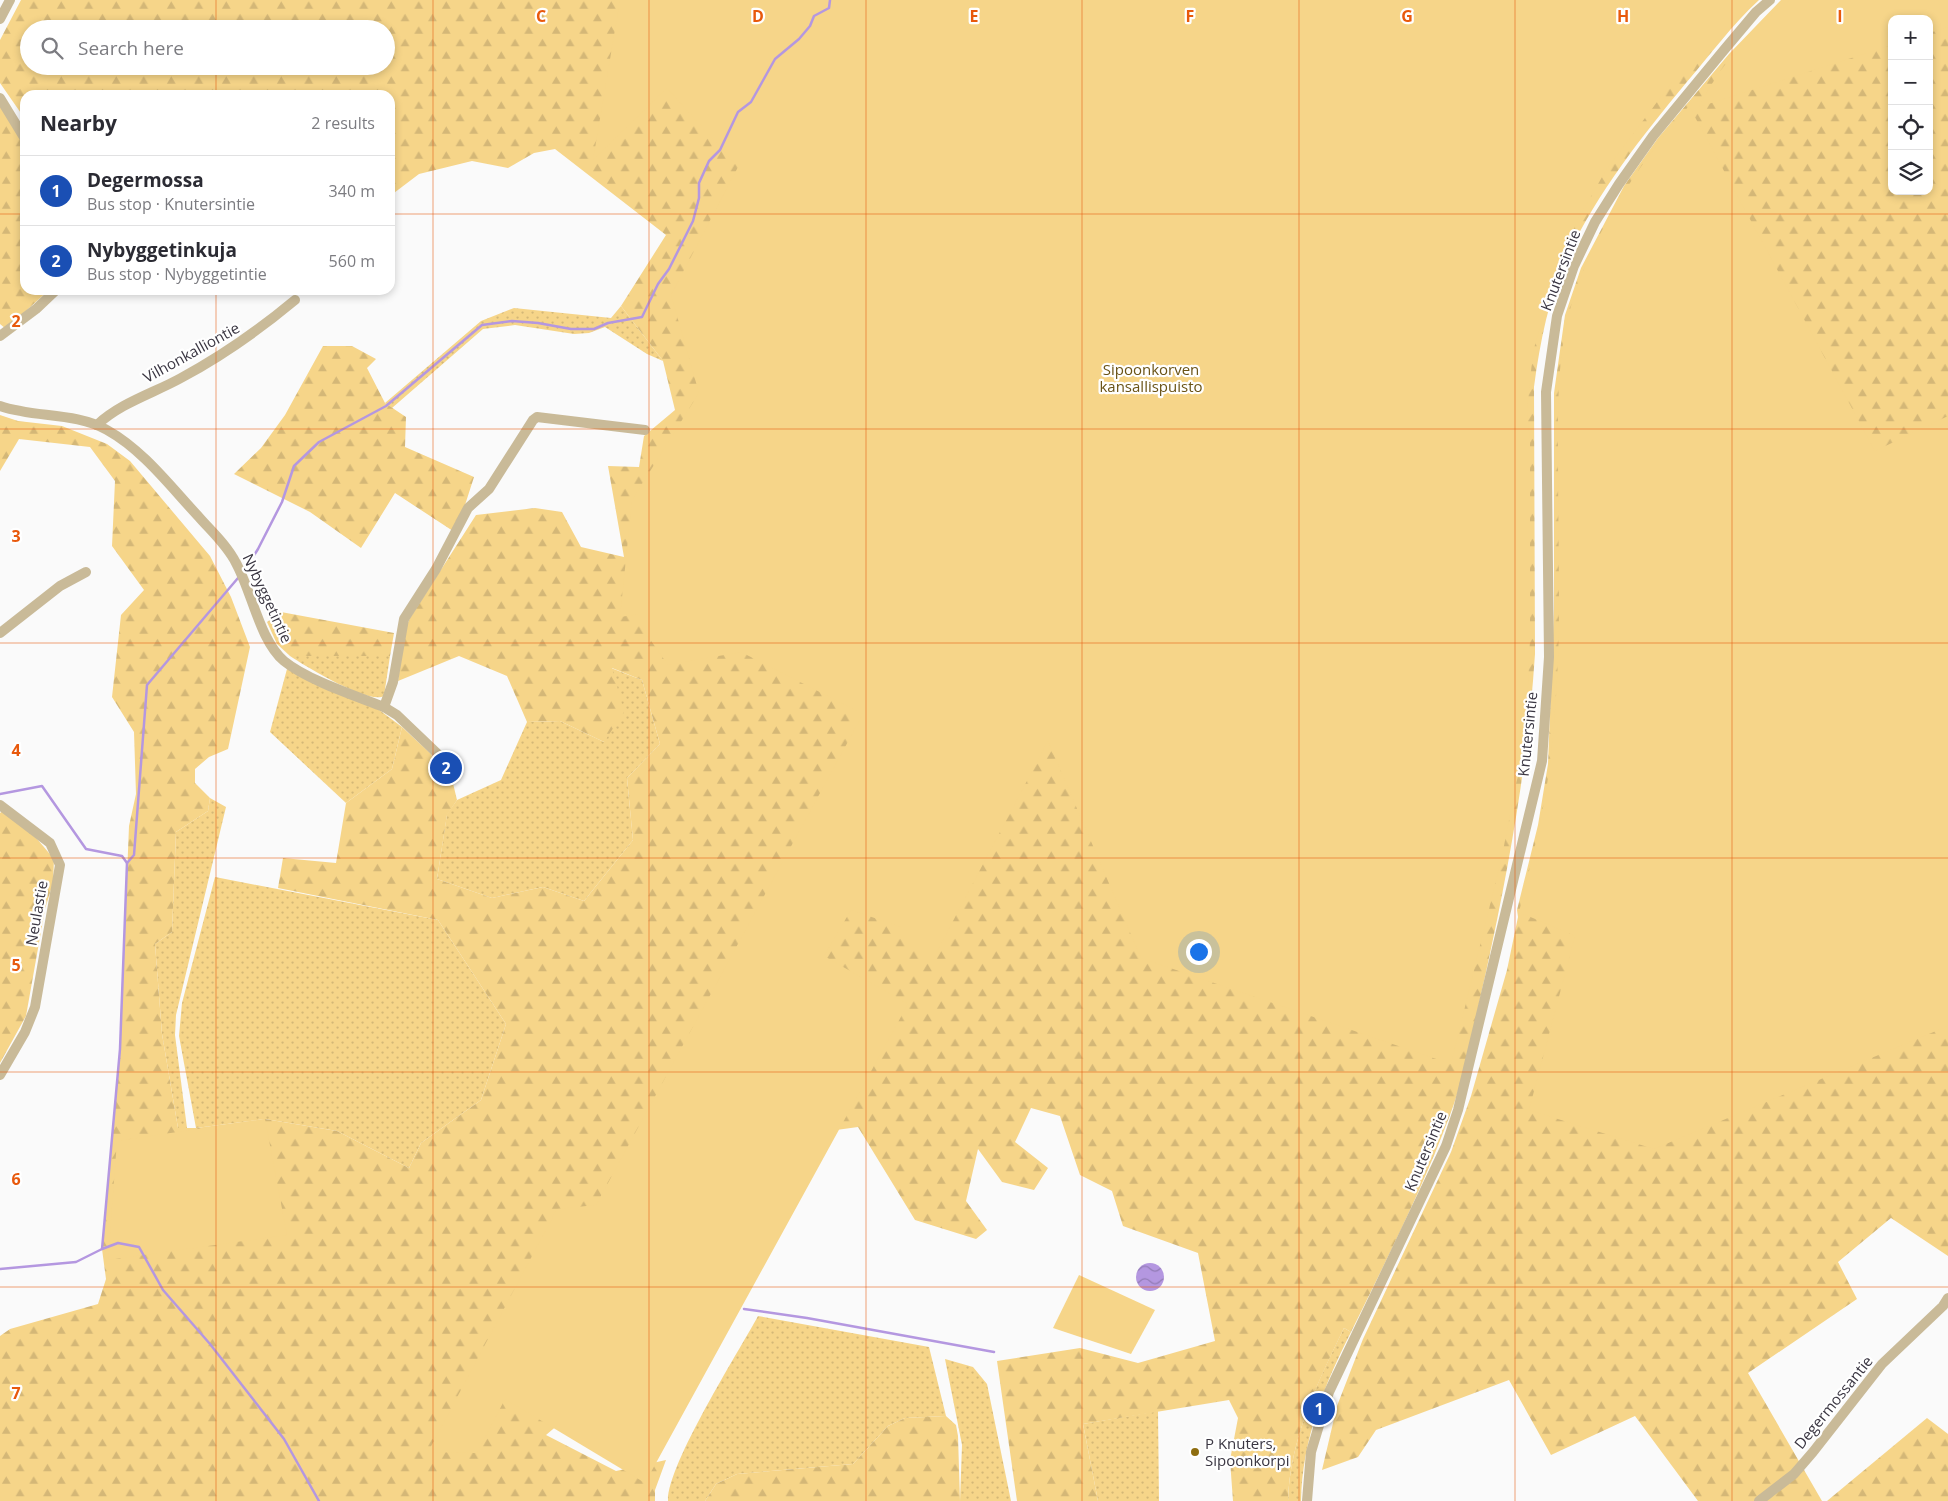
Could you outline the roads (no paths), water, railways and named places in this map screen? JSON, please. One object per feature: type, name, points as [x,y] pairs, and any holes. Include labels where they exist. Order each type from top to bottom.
[{"type":"street","points":[[0,19],[10,0]]},
{"type":"street","name":"Knutersintie","points":[[1307,1501],[1310,1452],[1329,1392],[1446,1146],[1458,1110],[1542,761],[1549,657],[1546,392],[1557,316],[1574,266],[1595,222],[1618,184],[1654,136],[1724,50],[1756,12],[1770,0]]},
{"type":"street","points":[[0,98],[20,131]]},
{"type":"street","points":[[0,336],[36,309],[51,295]]},
{"type":"street","name":"Vilhonkalliontie","points":[[96,425],[143,396],[179,379],[235,346],[260,329],[295,300]]},
{"type":"street","name":"Nybyggetintie","points":[[0,406],[18,413],[66,418],[96,425],[124,441],[228,550],[244,578],[271,648],[298,671],[384,707],[411,728],[440,757]]},
{"type":"street","points":[[384,707],[393,682],[404,619],[436,569],[468,508],[489,489],[533,420],[537,417],[644,430]]},
{"type":"street","points":[[0,633],[60,586],[86,572]]},
{"type":"street","name":"Neulastie","points":[[0,805],[50,843],[60,865],[34,1007],[25,1032],[0,1075]]},
{"type":"street","name":"Degermossantie","points":[[1759,1501],[1794,1474],[1870,1377],[1943,1306],[1948,1298]]},
{"type":"water","points":[[1150,1263],[1160,1267],[1164,1277],[1160,1287],[1150,1291],[1140,1287],[1136,1277],[1140,1267]]},
{"type":"waterway","points":[[246,568],[282,502],[294,466],[319,442],[386,406],[482,325],[512,321],[538,323],[571,329],[594,329],[608,323],[642,317],[693,221],[699,198],[699,183],[709,161],[720,150],[738,112],[751,102],[775,59],[799,39],[810,26],[814,16],[829,8],[830,0]]},
{"type":"waterway","points":[[0,1269],[76,1262],[102,1249],[120,1049],[127,863],[134,855],[147,685],[238,578]]},
{"type":"waterway","points":[[0,794],[42,786],[86,849],[122,856],[127,863]]},
{"type":"waterway","points":[[102,1249],[118,1243],[139,1247],[163,1290],[210,1344],[284,1439],[319,1501]]},
{"type":"waterway","points":[[744,1309],[807,1318],[994,1352]]},
{"type":"place","name":"Nybyggetinkuja","points":[[446,768]]},
{"type":"place","name":"Degermossa","points":[[1319,1409]]},
{"type":"place","name":"P Knuters, Sipoonkorpi","points":[[1195,1452]]},
{"type":"park label","name":"Sipoonkorven kansallispuisto","points":[[1151,378]]}]
